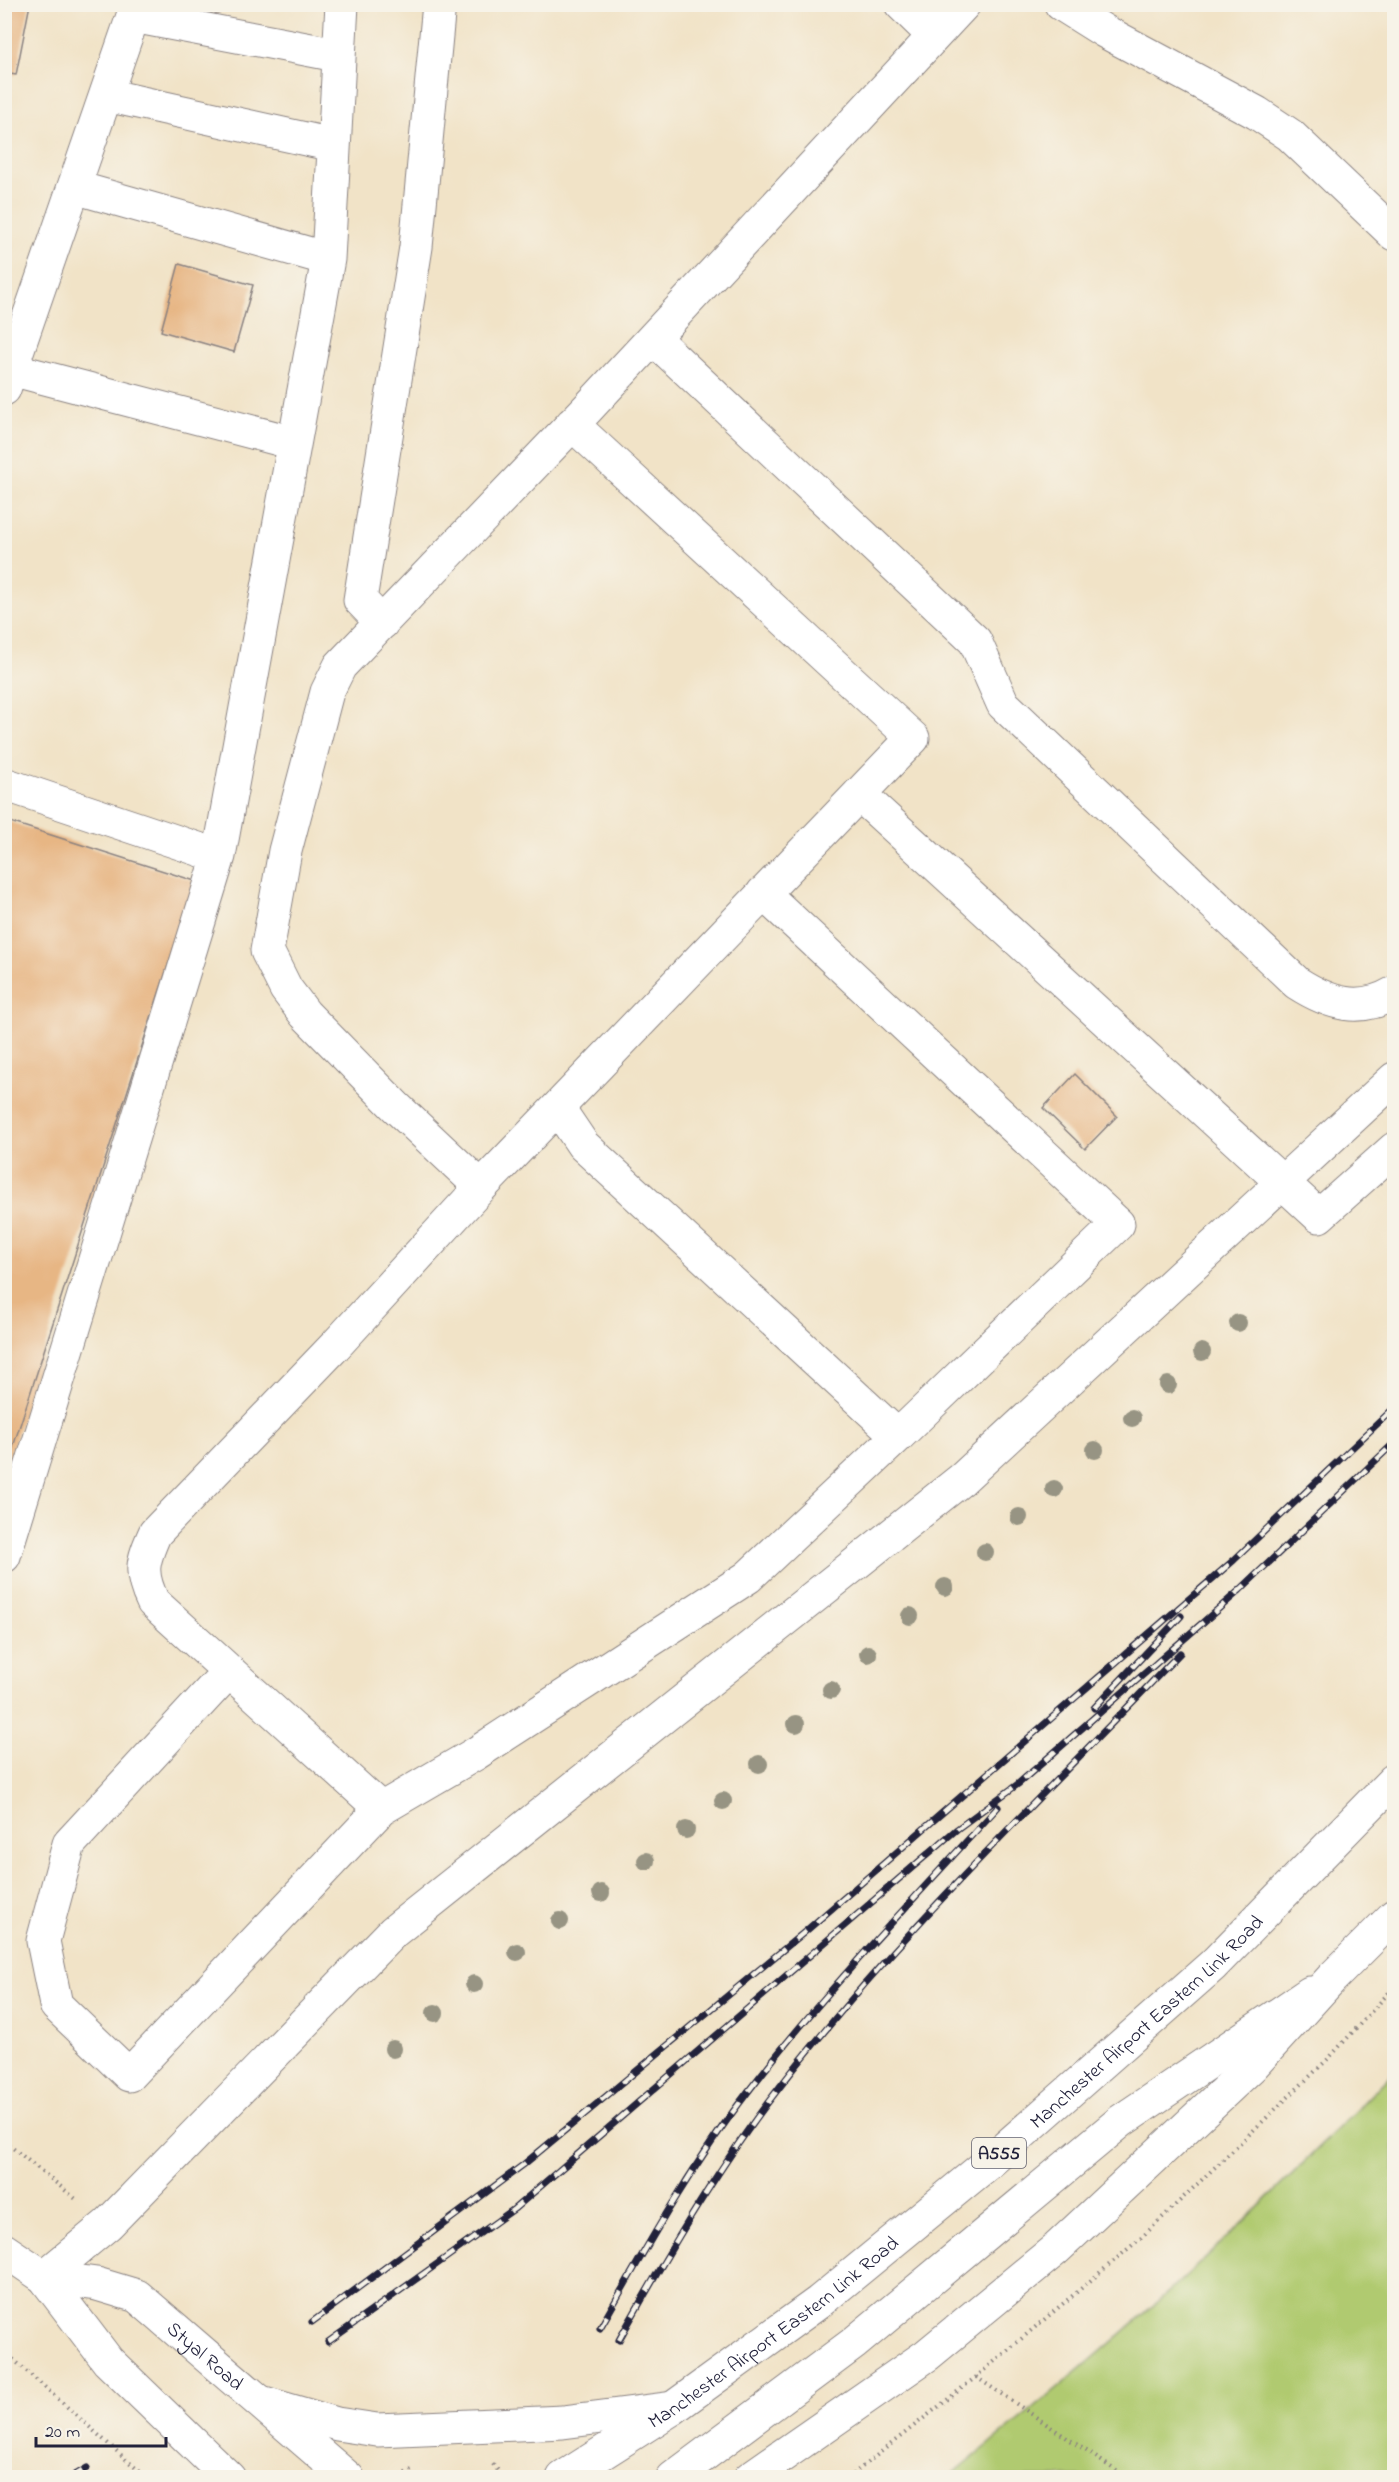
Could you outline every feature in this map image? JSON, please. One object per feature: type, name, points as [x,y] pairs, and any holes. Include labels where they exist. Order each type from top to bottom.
[{"type":"main road","points":[[4,1556],[219,856],[328,259],[337,55],[342,4]]},
{"type":"main road","points":[[382,622],[360,600],[416,247],[439,4]]},
{"type":"main road","points":[[901,4],[934,36]]},
{"type":"main road","points":[[482,1187],[396,1107],[305,1014],[286,990],[267,951],[285,851],[327,692],[340,666],[726,261],[964,4]]},
{"type":"main road","points":[[1061,4],[1104,31],[1257,113],[1290,135],[1395,234]]},
{"type":"main road","points":[[294,443],[8,379],[133,16],[337,55]]},
{"type":"main road","points":[[106,95],[333,145]]},
{"type":"main road","points":[[74,187],[328,259]]},
{"type":"main road","points":[[653,338],[975,641],[1003,704],[1297,983],[1315,994],[1348,1004],[1376,1004],[1395,993]]},
{"type":"main road","points":[[381,1809],[153,1602],[144,1582],[144,1559],[155,1533],[336,1345],[482,1187],[913,738],[572,424]]},
{"type":"main road","points":[[4,784],[219,856]]},
{"type":"main road","points":[[859,794],[1319,1216],[1395,1149]]},
{"type":"main road","points":[[229,1671],[69,1844],[43,1941],[56,2005],[129,2075],[381,1809],[475,1754],[748,1577],[1118,1224],[764,893]]},
{"type":"main road","points":[[44,2277],[108,2223],[393,1932],[963,1479],[1395,1079]]},
{"type":"main road","points":[[558,1108],[583,1145],[898,1436]]},
{"type":"main road","name":"Manchester Airport Eastern Link Road","points":[[564,2478],[673,2408],[819,2302],[986,2165],[1213,1965],[1395,1780]]},
{"type":"main road","name":"A555","points":[[750,2478],[927,2355],[1056,2249],[1252,2066],[1332,1978],[1395,1916]]},
{"type":"main road","name":"A555","points":[[673,2478],[854,2344],[1121,2121],[1332,1978]]},
{"type":"main road","name":"Styal Road","points":[[4,2250],[44,2277],[108,2361],[229,2478]]},
{"type":"main road","name":"Styal Road","points":[[44,2277],[97,2284],[137,2296],[348,2478]]},
{"type":"main road","points":[[261,2402],[337,2424],[376,2430],[563,2422],[673,2408]]},
{"type":"main road","name":"A555","points":[[773,2478],[815,2435]]},
{"type":"main road","points":[[189,2439],[208,2478]]},
{"type":"path","points":[[848,2478],[976,2377],[1141,2238],[1329,2058],[1395,1987]]},
{"type":"path","points":[[4,2141],[61,2187]]},
{"type":"path","points":[[4,2352],[147,2478]]},
{"type":"path","points":[[976,2377],[1127,2478]]},
{"type":"path","points":[[490,2460],[504,2478]]},
{"type":"green space","points":[[1394,2071],[1394,2477],[949,2477],[1074,2374],[1209,2255]]},
{"type":"building","points":[[4,4],[30,4],[16,75],[4,73]]},
{"type":"building","points":[[179,264],[253,285],[234,352],[161,331]]},
{"type":"building","points":[[4,820],[195,881],[5,1472],[4,1472]]},
{"type":"building","points":[[1075,1074],[1117,1116],[1085,1149],[1043,1108]]},
{"type":"railway","points":[[312,2322],[523,2165],[807,1930],[1234,1560],[1394,1408]]},
{"type":"railway","points":[[328,2342],[514,2209],[957,1829],[1018,1784],[1240,1590],[1394,1443]]},
{"type":"railway","points":[[1094,1708],[1181,1616]]},
{"type":"railway","points":[[619,2340],[671,2250],[726,2162],[766,2105],[813,2045],[862,1987],[966,1873],[1180,1653]]},
{"type":"railway","points":[[600,2328],[688,2178],[747,2093],[838,1983],[998,1807]]},
{"type":"railway","points":[[70,2478],[87,2468]]}]
